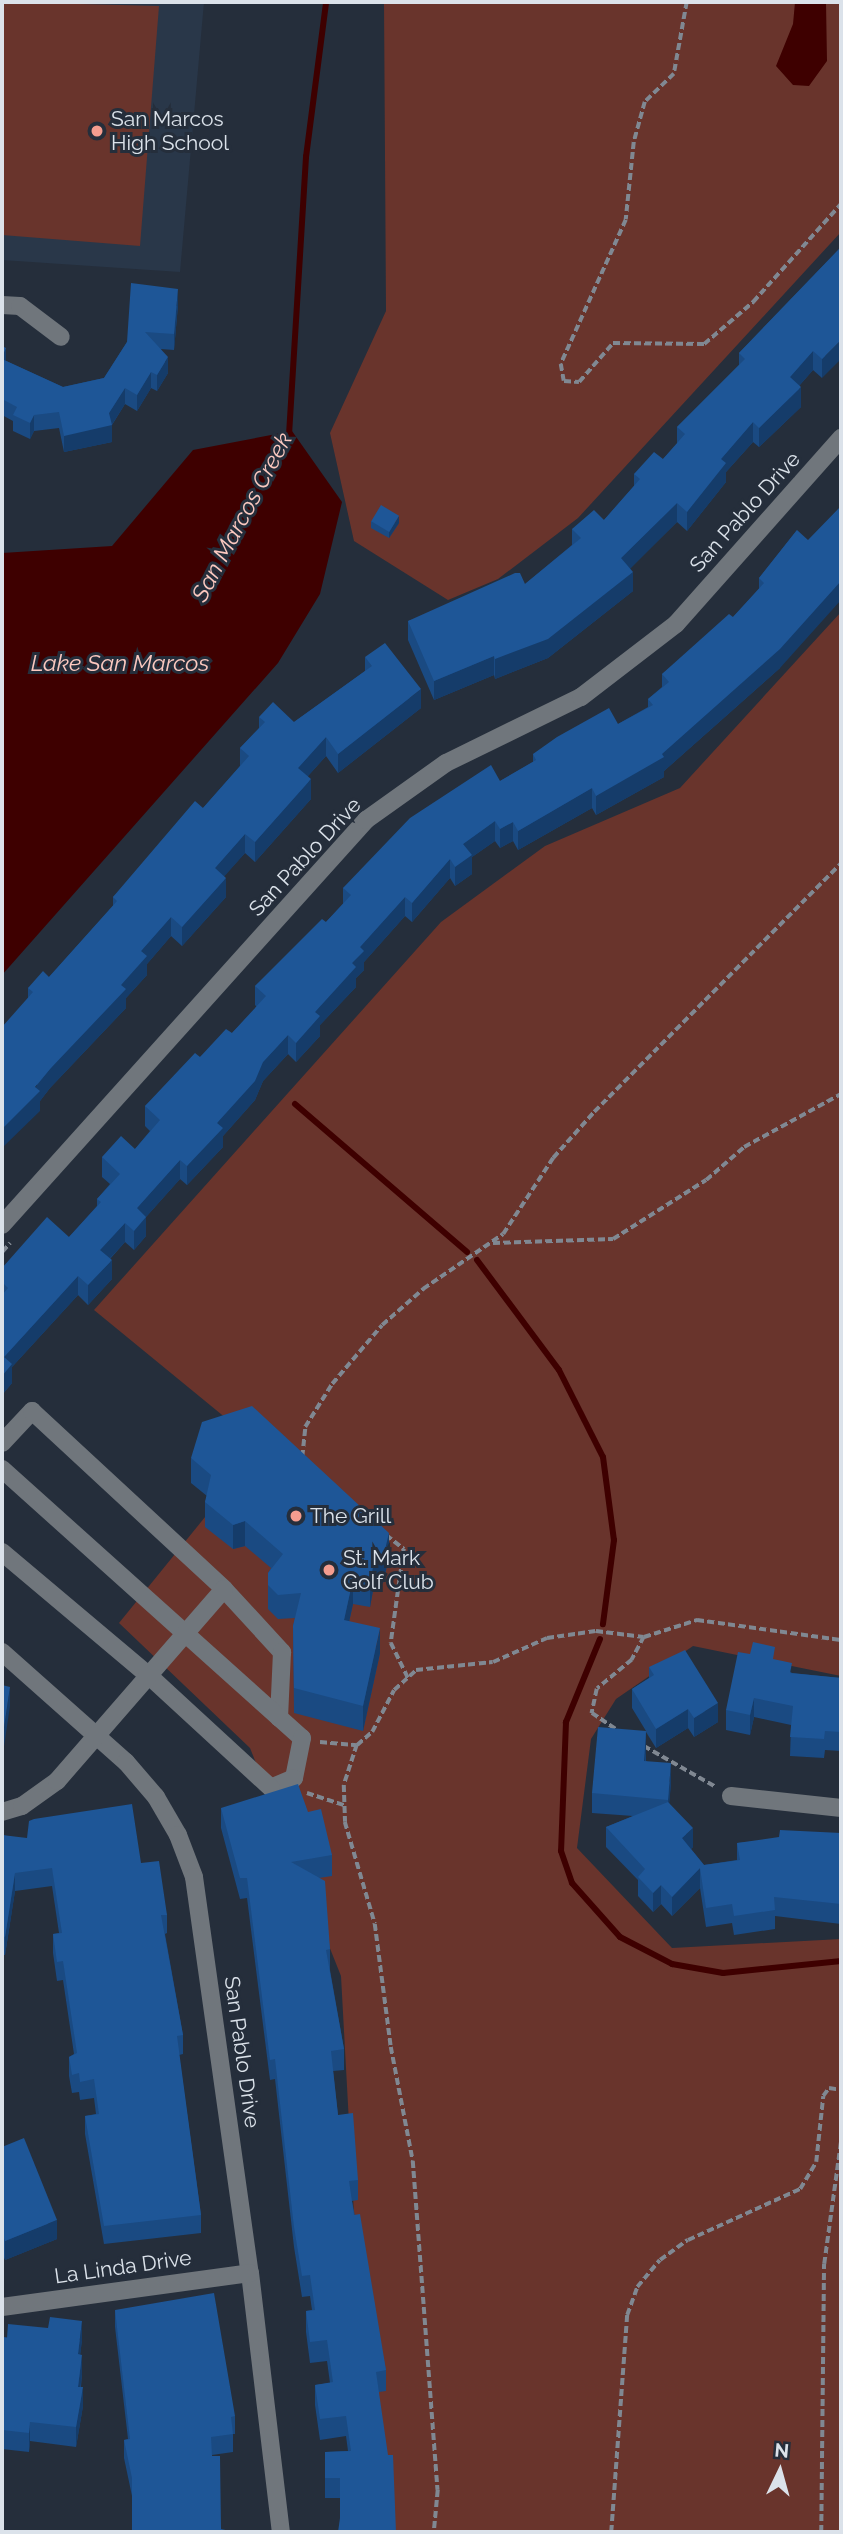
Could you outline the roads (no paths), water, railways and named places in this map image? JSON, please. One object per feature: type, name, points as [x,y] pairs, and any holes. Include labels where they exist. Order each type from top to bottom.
[{"type":"street","points":[[2,304],[20,306],[61,337]]},
{"type":"street","name":"San Pablo Drive","points":[[2,1225],[366,820],[446,763],[580,697],[676,624],[841,438]]},
{"type":"street","points":[[2,1443],[32,1411],[224,1589],[282,1652],[279,1718]]},
{"type":"street","points":[[2,1469],[187,1630],[302,1738],[294,1778],[271,1788],[148,1675],[2,1552]]},
{"type":"street","points":[[2,1812],[22,1806],[57,1782],[93,1737],[224,1589]]},
{"type":"street","name":"San Pablo Drive","points":[[2,1653],[93,1737],[127,1762],[156,1797],[178,1835],[194,1877],[250,2273],[281,2532]]},
{"type":"street","points":[[731,1796],[841,1808]]},
{"type":"street","name":"La Linda Drive","points":[[2,2307],[250,2273]]},
{"type":"water","points":[[795,2],[826,2],[827,61],[809,86],[793,85],[776,66],[793,24]]},
{"type":"water","name":"Lake San Marcos","points":[[292,431],[342,502],[320,594],[278,663],[2,975],[2,553],[112,546],[193,450]]},
{"type":"waterway","name":"San Marcos Creek","points":[[289,435],[306,157],[326,2]]},
{"type":"waterway","points":[[295,1104],[467,1252]]},
{"type":"waterway","points":[[477,1260],[559,1370],[603,1457],[614,1540],[603,1624]]},
{"type":"waterway","points":[[600,1639],[566,1722],[561,1851],[572,1883],[620,1937],[672,1964],[723,1973],[841,1961]]},
{"type":"place","name":"San Marcos High School","points":[[97,131]]},
{"type":"place","name":"The Grill","points":[[296,1516]]},
{"type":"place","name":"St. Mark Golf Club","points":[[329,1570]]}]
